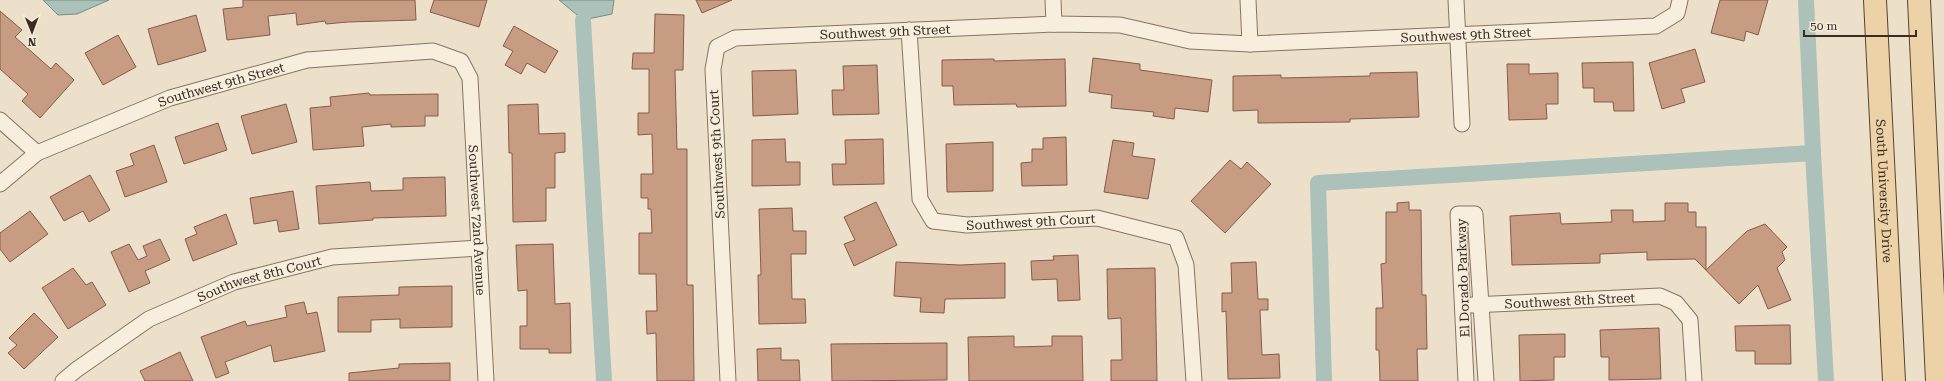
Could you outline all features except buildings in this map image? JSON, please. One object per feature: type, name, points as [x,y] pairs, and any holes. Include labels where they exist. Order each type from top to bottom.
[{"type":"main road","name":"South University Drive","points":[[1875,0],[1894,381]]},
{"type":"main road","points":[[1920,0],[1937,381]]},
{"type":"street","points":[[1052,0],[1054,24]]},
{"type":"street","points":[[1248,0],[1250,44]]},
{"type":"street","points":[[1456,0],[1462,124]]},
{"type":"street","name":"Southwest 9th Street","points":[[717,47],[735,38],[1054,24],[1120,25],[1190,41],[1250,44],[1656,26],[1679,6]]},
{"type":"street","name":"Southwest 9th Court","points":[[909,30],[920,199],[933,221],[967,225],[1097,218],[1176,238],[1186,265],[1194,381]]},
{"type":"street","name":"Southwest 9th Court","points":[[717,47],[713,69],[728,381]]},
{"type":"street","name":"Southwest 9th Street","points":[[0,184],[37,154],[170,98],[306,60],[433,51],[461,61]]},
{"type":"street","name":"Southwest 72nd Avenue","points":[[461,61],[470,78],[486,381]]},
{"type":"street","points":[[0,120],[37,154]]},
{"type":"street","name":"El Dorado Parkway","points":[[1466,381],[1458,214],[1475,214],[1486,381]]},
{"type":"street","name":"Southwest 8th Court","points":[[64,381],[76,370],[149,319],[234,282],[332,257],[480,248]]},
{"type":"street","name":"Southwest 8th Street","points":[[1463,306],[1660,296],[1676,303],[1690,320],[1694,381]]},
{"type":"water","points":[[43,0],[109,0],[77,14],[58,15]]},
{"type":"water","points":[[559,0],[614,0],[612,14],[583,20]]},
{"type":"waterway","points":[[1806,0],[1826,381]]},
{"type":"waterway","points":[[583,20],[604,381]]},
{"type":"waterway","points":[[1324,381],[1318,183],[1813,153]]}]
